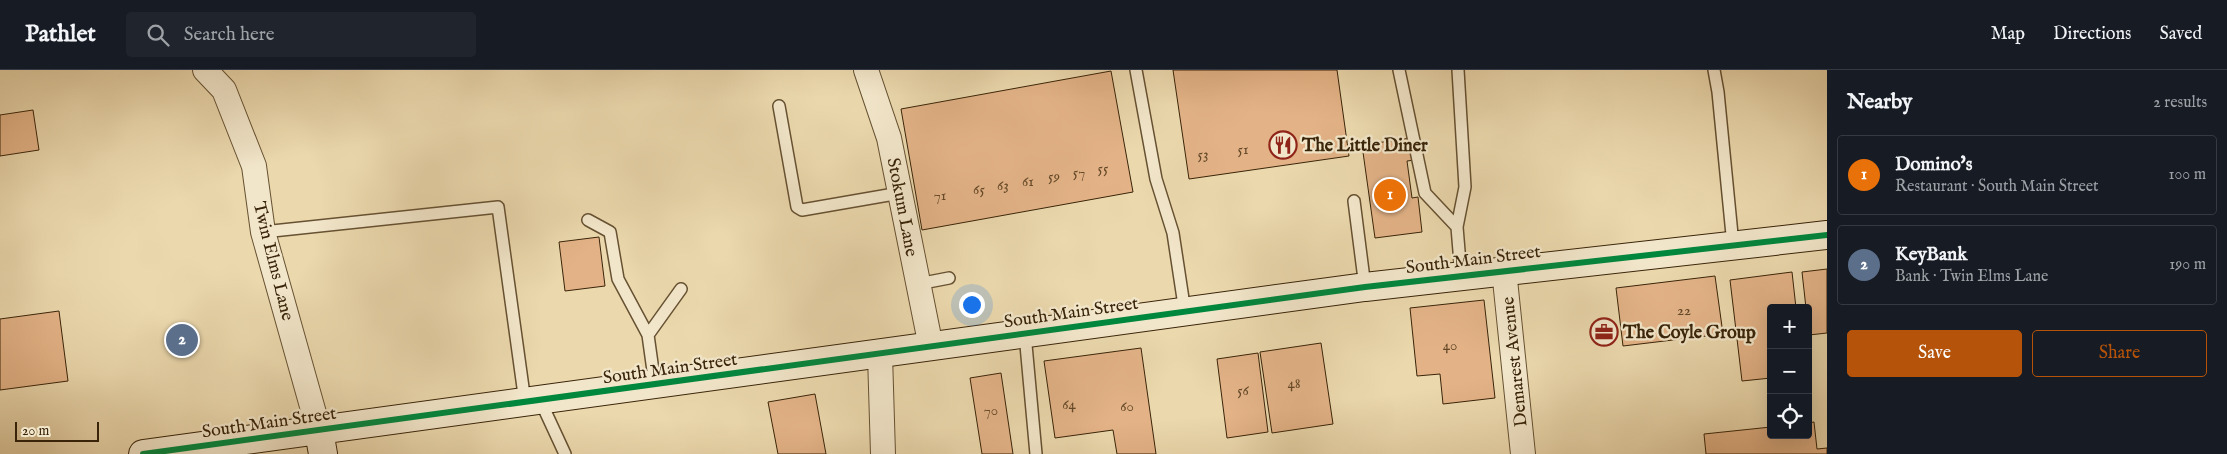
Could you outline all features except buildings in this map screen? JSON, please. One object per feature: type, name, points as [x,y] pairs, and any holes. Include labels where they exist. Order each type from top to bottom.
[{"type":"street","name":"Twin Elms Lane","points":[[205,70],[224,90],[254,166],[264,232],[321,442]]},
{"type":"street","name":"Stokum Lane","points":[[866,70],[889,138],[931,347]]},
{"type":"street","name":"South Main Street","points":[[143,454],[321,442],[533,401],[1366,287],[1827,235]]},
{"type":"street","name":"Demarest Avenue","points":[[1504,270],[1523,454]]},
{"type":"street","points":[[880,355],[883,454]]},
{"type":"lane","points":[[1136,70],[1156,179],[1173,233],[1185,312]]},
{"type":"lane","points":[[1399,70],[1425,193],[1457,226]]},
{"type":"lane","points":[[1458,70],[1465,187],[1457,226],[1461,276]]},
{"type":"lane","points":[[1714,70],[1718,92],[1733,245]]},
{"type":"lane","points":[[779,106],[797,207],[802,210],[900,193]]},
{"type":"lane","points":[[1354,201],[1366,287]]},
{"type":"lane","points":[[264,232],[498,207],[533,401],[565,454]]},
{"type":"lane","points":[[588,220],[610,232],[618,279],[648,335],[655,385]]},
{"type":"lane","points":[[918,284],[949,278]]},
{"type":"lane","points":[[648,335],[681,288]]},
{"type":"lane","points":[[1025,334],[1036,454]]},
{"type":"cycle path","points":[[143,454],[1365,287],[1827,235]]},
{"type":"place","name":"The Little Diner","points":[[1283,145]]},
{"type":"place","name":"Domino's","points":[[1390,195]]},
{"type":"place","name":"The Coyle Group","points":[[1604,332]]},
{"type":"place","name":"KeyBank","points":[[182,340]]}]
